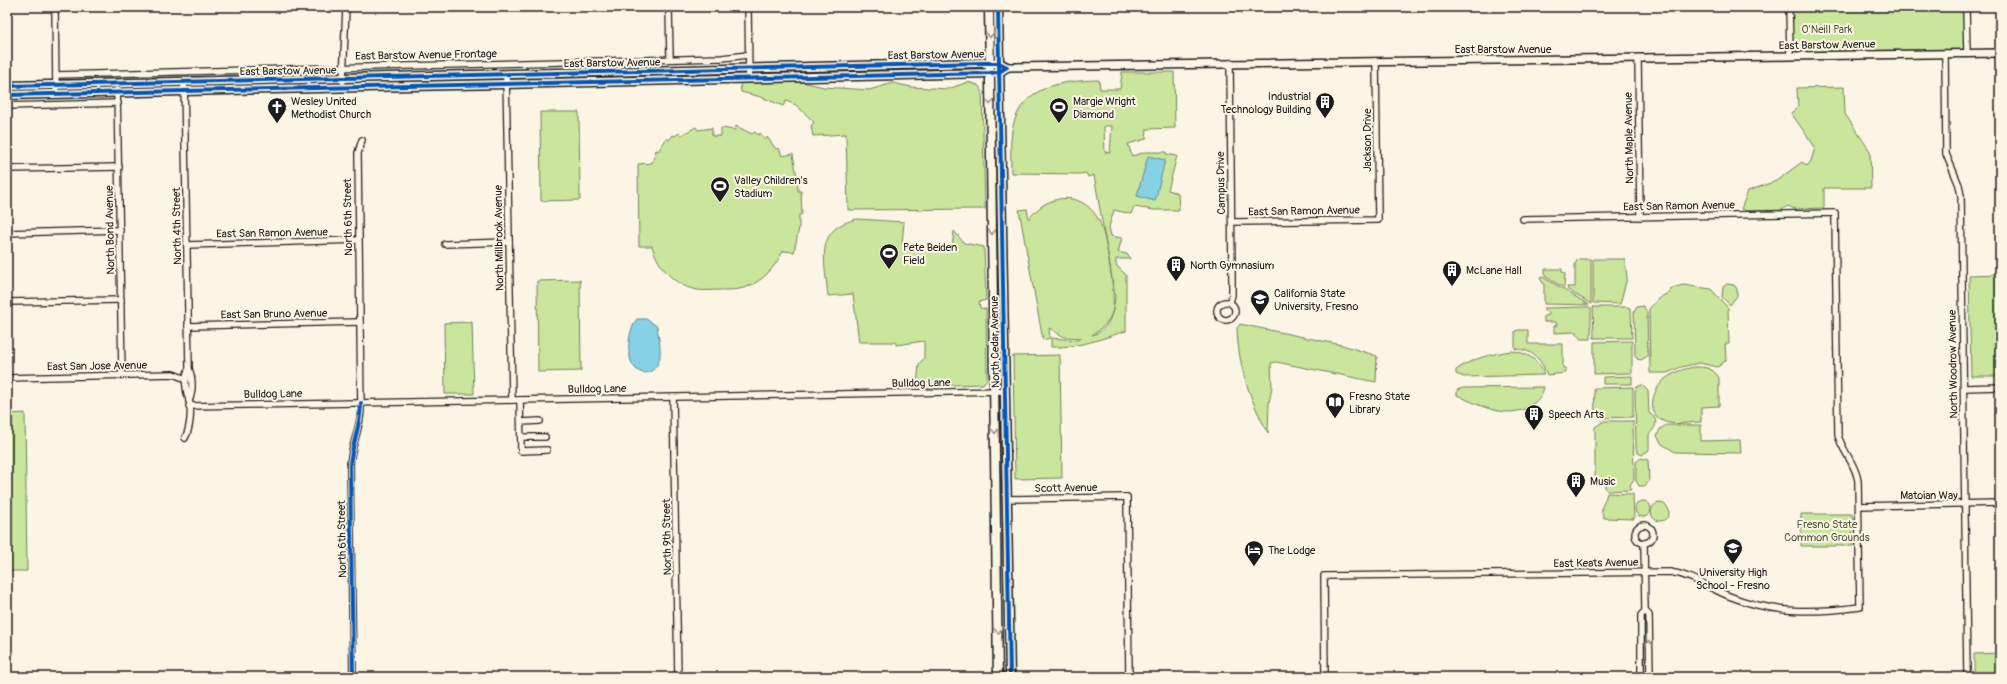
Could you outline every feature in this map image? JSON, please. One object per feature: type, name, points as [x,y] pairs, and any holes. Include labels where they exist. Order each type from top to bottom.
[{"type":"main road","name":"North Cedar Avenue","points":[[989,7],[998,584],[998,677]]},
{"type":"main road","name":"North Cedar Avenue","points":[[998,7],[1010,677]]},
{"type":"main road","name":"East Barstow Avenue","points":[[7,86],[990,63],[999,63],[1007,67]]},
{"type":"main road","points":[[1000,72],[1007,67]]},
{"type":"main road","name":"East Barstow Avenue","points":[[7,95],[1000,72]]},
{"type":"main road","points":[[997,556],[1002,563],[1004,574],[1008,578]]},
{"type":"main road","points":[[998,584],[1003,588],[1004,617],[1009,638]]},
{"type":"street","points":[[55,7],[56,94]]},
{"type":"street","points":[[343,88],[346,7]]},
{"type":"street","points":[[669,7],[670,59]]},
{"type":"street","points":[[748,7],[749,78]]},
{"type":"street","points":[[1789,7],[1790,56]]},
{"type":"street","points":[[1966,7],[1967,54]]},
{"type":"street","name":"East Barstow Avenue","points":[[1007,67],[2000,53]]},
{"type":"street","name":"North Woodrow Avenue","points":[[1945,54],[1946,154],[1959,185],[1961,196],[1967,677]]},
{"type":"street","name":"East Barstow Avenue Frontage","points":[[56,74],[722,58],[748,55]]},
{"type":"street","name":"North Maple Avenue","points":[[1638,58],[1640,217]]},
{"type":"street","name":"Jackson Drive","points":[[1376,61],[1378,220]]},
{"type":"street","name":"Campus Drive","points":[[1230,63],[1232,222],[1232,295],[1230,302]]},
{"type":"street","name":"North Millbrook Avenue","points":[[506,75],[512,400]]},
{"type":"street","name":"North 4th Street","points":[[184,82],[189,370],[191,374],[192,396],[189,403],[189,428],[185,438]]},
{"type":"street","name":"North Bond Avenue","points":[[117,84],[122,375]]},
{"type":"street","points":[[7,106],[118,104]]},
{"type":"street","name":"North 6th Street","points":[[353,677],[350,465],[352,445],[361,417],[358,153],[362,140]]},
{"type":"street","points":[[7,169],[119,167]]},
{"type":"street","name":"East San Ramon Avenue","points":[[1523,219],[1835,213],[1838,435],[1842,447],[1858,476],[1859,506]]},
{"type":"street","name":"East San Ramon Avenue","points":[[1232,222],[1378,220]]},
{"type":"street","points":[[7,233],[120,230]]},
{"type":"street","name":"East San Ramon Avenue","points":[[187,245],[358,240]]},
{"type":"street","points":[[445,244],[509,242]]},
{"type":"street","points":[[7,302],[121,300]]},
{"type":"street","name":"East San Bruno Avenue","points":[[188,326],[360,322]]},
{"type":"street","name":"North 4th Street","points":[[189,370],[186,374],[186,396],[189,403]]},
{"type":"street","name":"East San Jose Avenue","points":[[7,378],[173,374],[186,379]]},
{"type":"street","points":[[1964,388],[2000,388]]},
{"type":"street","name":"Bulldog Lane","points":[[189,403],[361,403],[1005,392]]},
{"type":"street","name":"North 9th Street","points":[[673,397],[678,677]]},
{"type":"street","points":[[520,400],[521,451],[547,450]]},
{"type":"street","points":[[521,422],[540,422]]},
{"type":"street","points":[[521,437],[545,438]]},
{"type":"street","name":"Scott Avenue","points":[[1006,499],[1127,497],[1129,677]]},
{"type":"street","name":"Matoian Way","points":[[1859,506],[1966,505],[2000,503]]},
{"type":"street","name":"East Keats Avenue","points":[[1325,677],[1324,576],[1670,572],[1682,574],[1731,597],[1778,610],[1808,612],[1860,607],[1859,506]]},
{"type":"street","points":[[1644,544],[1645,611],[1649,615],[1650,677]]},
{"type":"street","points":[[1641,677],[1641,615],[1645,611]]},
{"type":"green space","name":"O'Neill Park","points":[[1795,7],[1964,7],[1965,50],[1792,52],[1792,10]]},
{"type":"green space","points":[[1122,72],[1174,72],[1175,128],[1147,129],[1146,139],[1128,144],[1132,156],[1146,152],[1166,152],[1166,154],[1177,156],[1168,190],[1178,193],[1179,210],[1154,210],[1134,207],[1131,214],[1114,210],[1109,227],[1111,236],[1122,238],[1118,252],[1127,254],[1130,259],[1116,259],[1116,265],[1126,275],[1126,331],[1098,340],[1071,346],[1051,347],[1051,338],[1077,340],[1082,338],[1064,337],[1049,328],[1050,338],[1043,340],[1019,210],[1027,209],[1029,219],[1036,211],[1053,200],[1063,198],[1072,199],[1081,202],[1090,208],[1097,217],[1104,235],[1106,246],[1094,175],[1088,177],[1086,173],[1011,173],[1011,135],[1017,115],[1024,103],[1033,95],[1045,88],[1057,84],[1099,80],[1100,89],[1120,89]],"holes":[[[1104,126],[1112,126],[1110,153],[1105,152]],[[1111,271],[1115,296],[1112,314],[1110,320],[1103,329],[1092,335],[1104,326],[1112,313],[1113,294]]]},
{"type":"green space","points":[[802,82],[824,87],[869,90],[893,83],[911,87],[948,89],[968,82],[978,85],[982,91],[985,209],[848,210],[846,134],[813,136],[811,126],[814,122],[796,105],[786,101],[783,106],[761,97],[741,92],[740,83]]},
{"type":"green space","points":[[1844,87],[1845,114],[1870,151],[1871,188],[1824,188],[1824,208],[1795,209],[1788,206],[1781,210],[1747,211],[1741,209],[1748,191],[1776,181],[1802,162],[1807,166],[1811,161],[1815,147],[1791,113],[1798,107],[1797,88]]},
{"type":"green space","points":[[540,112],[579,112],[580,200],[541,201]]},
{"type":"green space","name":"Valley Children's Stadium","points":[[736,126],[752,134],[754,132],[759,135],[760,133],[765,139],[767,137],[776,149],[779,148],[782,156],[793,154],[798,191],[801,191],[802,214],[799,215],[799,228],[794,252],[783,251],[775,265],[768,273],[760,280],[747,287],[734,290],[698,290],[690,288],[682,285],[669,275],[658,261],[652,246],[639,246],[638,164],[652,163],[656,150],[658,151],[667,138],[669,140],[673,135],[675,136],[679,133],[681,135],[696,127],[698,130],[712,128],[712,136],[721,136],[721,128],[735,130]]},
{"type":"green space","name":"Pete Beiden Field","points":[[858,219],[904,222],[902,244],[952,248],[954,231],[964,243],[984,247],[986,300],[979,302],[980,308],[986,309],[987,379],[983,384],[917,386],[919,364],[924,358],[924,341],[896,345],[896,342],[859,342],[853,294],[828,296],[824,259],[828,238],[834,230],[844,223]]},
{"type":"green space","points":[[1578,259],[1591,259],[1591,304],[1568,290],[1567,287],[1575,287],[1575,264]]},
{"type":"green space","points":[[1593,259],[1625,259],[1627,278],[1620,304],[1593,303]]},
{"type":"green space","points":[[1545,269],[1562,269],[1562,272],[1565,273],[1564,288],[1545,276]]},
{"type":"green space","points":[[2000,274],[2000,376],[1971,376],[1969,275]]},
{"type":"green space","points":[[1543,277],[1589,305],[1544,304],[1544,285],[1540,278]]},
{"type":"green space","points":[[580,280],[581,371],[538,372],[537,281]]},
{"type":"green space","points":[[1727,284],[1734,285],[1737,289],[1737,296],[1730,305],[1722,297],[1723,287]]},
{"type":"green space","points":[[1683,285],[1711,289],[1728,308],[1729,344],[1725,344],[1726,360],[1718,367],[1699,363],[1681,367],[1667,373],[1650,373],[1649,309],[1659,298],[1670,292],[1670,289]]},
{"type":"green space","points":[[1643,306],[1647,312],[1648,356],[1641,360],[1637,359],[1635,355],[1634,312],[1637,307]]},
{"type":"green space","points":[[1593,307],[1628,307],[1631,309],[1632,338],[1594,338]]},
{"type":"green space","points":[[1544,308],[1591,308],[1591,339],[1580,339],[1580,335],[1576,335],[1576,332],[1554,333],[1554,326],[1557,325],[1556,322],[1544,322],[1544,316],[1549,315],[1549,312],[1544,311]]},
{"type":"green space","points":[[472,322],[474,394],[445,394],[444,323]]},
{"type":"green space","points":[[1240,324],[1342,345],[1377,356],[1376,382],[1276,362],[1271,363],[1272,387],[1269,403],[1268,433],[1246,382],[1238,342],[1237,328]]},
{"type":"green space","points":[[1528,330],[1528,344],[1563,344],[1563,368],[1566,368],[1566,373],[1547,375],[1536,356],[1526,351],[1515,349],[1515,331]]},
{"type":"green space","points":[[1632,341],[1632,373],[1594,374],[1594,342]]},
{"type":"green space","points":[[1511,351],[1522,353],[1532,358],[1539,365],[1544,375],[1464,377],[1456,374],[1456,370],[1469,362],[1489,355]]},
{"type":"green space","points":[[1060,355],[1062,478],[1015,479],[1013,356]]},
{"type":"green space","points":[[1694,367],[1705,368],[1717,374],[1719,378],[1719,406],[1701,407],[1701,422],[1677,424],[1663,421],[1657,417],[1653,407],[1654,395],[1657,389],[1665,379],[1672,374]]},
{"type":"green space","points":[[1632,376],[1632,384],[1603,384],[1603,377]]},
{"type":"green space","points":[[1642,385],[1648,391],[1649,413],[1656,420],[1656,423],[1654,429],[1649,434],[1649,450],[1642,455],[1638,453],[1636,448],[1635,391],[1637,387]]},
{"type":"green space","points":[[1544,387],[1537,400],[1526,408],[1506,412],[1486,408],[1457,395],[1457,390],[1463,388]]},
{"type":"green space","points":[[1633,387],[1633,417],[1601,418],[1595,412],[1594,388]]},
{"type":"green space","points":[[25,413],[27,571],[7,571],[7,414]]},
{"type":"green space","points":[[1604,421],[1633,421],[1634,479],[1630,485],[1631,490],[1607,491],[1603,482],[1595,477],[1595,427]]},
{"type":"green space","points":[[1666,425],[1701,425],[1701,441],[1740,440],[1741,453],[1675,452],[1662,444],[1657,436],[1660,429]]},
{"type":"green space","points":[[1641,458],[1648,460],[1649,482],[1644,486],[1639,486],[1636,481],[1636,462]]},
{"type":"green space","points":[[1607,493],[1633,494],[1634,519],[1604,518],[1602,508]]},
{"type":"green space","points":[[1640,501],[1646,501],[1651,506],[1649,515],[1646,517],[1640,517],[1635,512],[1635,506]]},
{"type":"green space","points":[[1660,503],[1666,506],[1669,512],[1666,518],[1660,521],[1654,518],[1651,512],[1654,506]]},
{"type":"green space","name":"Fresno State Common Grounds","points":[[1801,514],[1852,514],[1853,546],[1801,546]]},
{"type":"green space","points":[[2000,653],[2000,677],[1974,677],[1974,654]]},
{"type":"water","points":[[1148,156],[1165,160],[1155,201],[1137,196]]},
{"type":"water","points":[[637,319],[646,319],[657,326],[660,356],[655,368],[647,373],[643,373],[635,368],[630,357],[629,344],[631,330]]},
{"type":"cycle path","points":[[998,7],[1010,677]]},
{"type":"cycle path","points":[[7,86],[982,63],[999,63],[1007,67],[999,72],[990,73],[7,95]]},
{"type":"cycle path","points":[[353,677],[350,465],[360,419],[361,403]]},
{"type":"place","name":"Industrial Technology Building","points":[[1325,119]]},
{"type":"place","name":"Wesley United Methodist Church","points":[[277,124]]},
{"type":"place","name":"Margie Wright Diamond","points":[[1059,124]]},
{"type":"place","name":"Valley Children's Stadium","points":[[720,203]]},
{"type":"place","name":"Pete Beiden Field","points":[[889,270]]},
{"type":"place","name":"North Gymnasium","points":[[1176,282]]},
{"type":"place","name":"McLane Hall","points":[[1452,287]]},
{"type":"place","name":"California State University, Fresno","points":[[1260,316]]},
{"type":"place","name":"Fresno State Library","points":[[1335,419]]},
{"type":"place","name":"Speech Arts","points":[[1534,431]]},
{"type":"place","name":"Music","points":[[1576,498]]},
{"type":"place","name":"University High School - Fresno","points":[[1733,565]]},
{"type":"place","name":"The Lodge","points":[[1254,567]]}]
